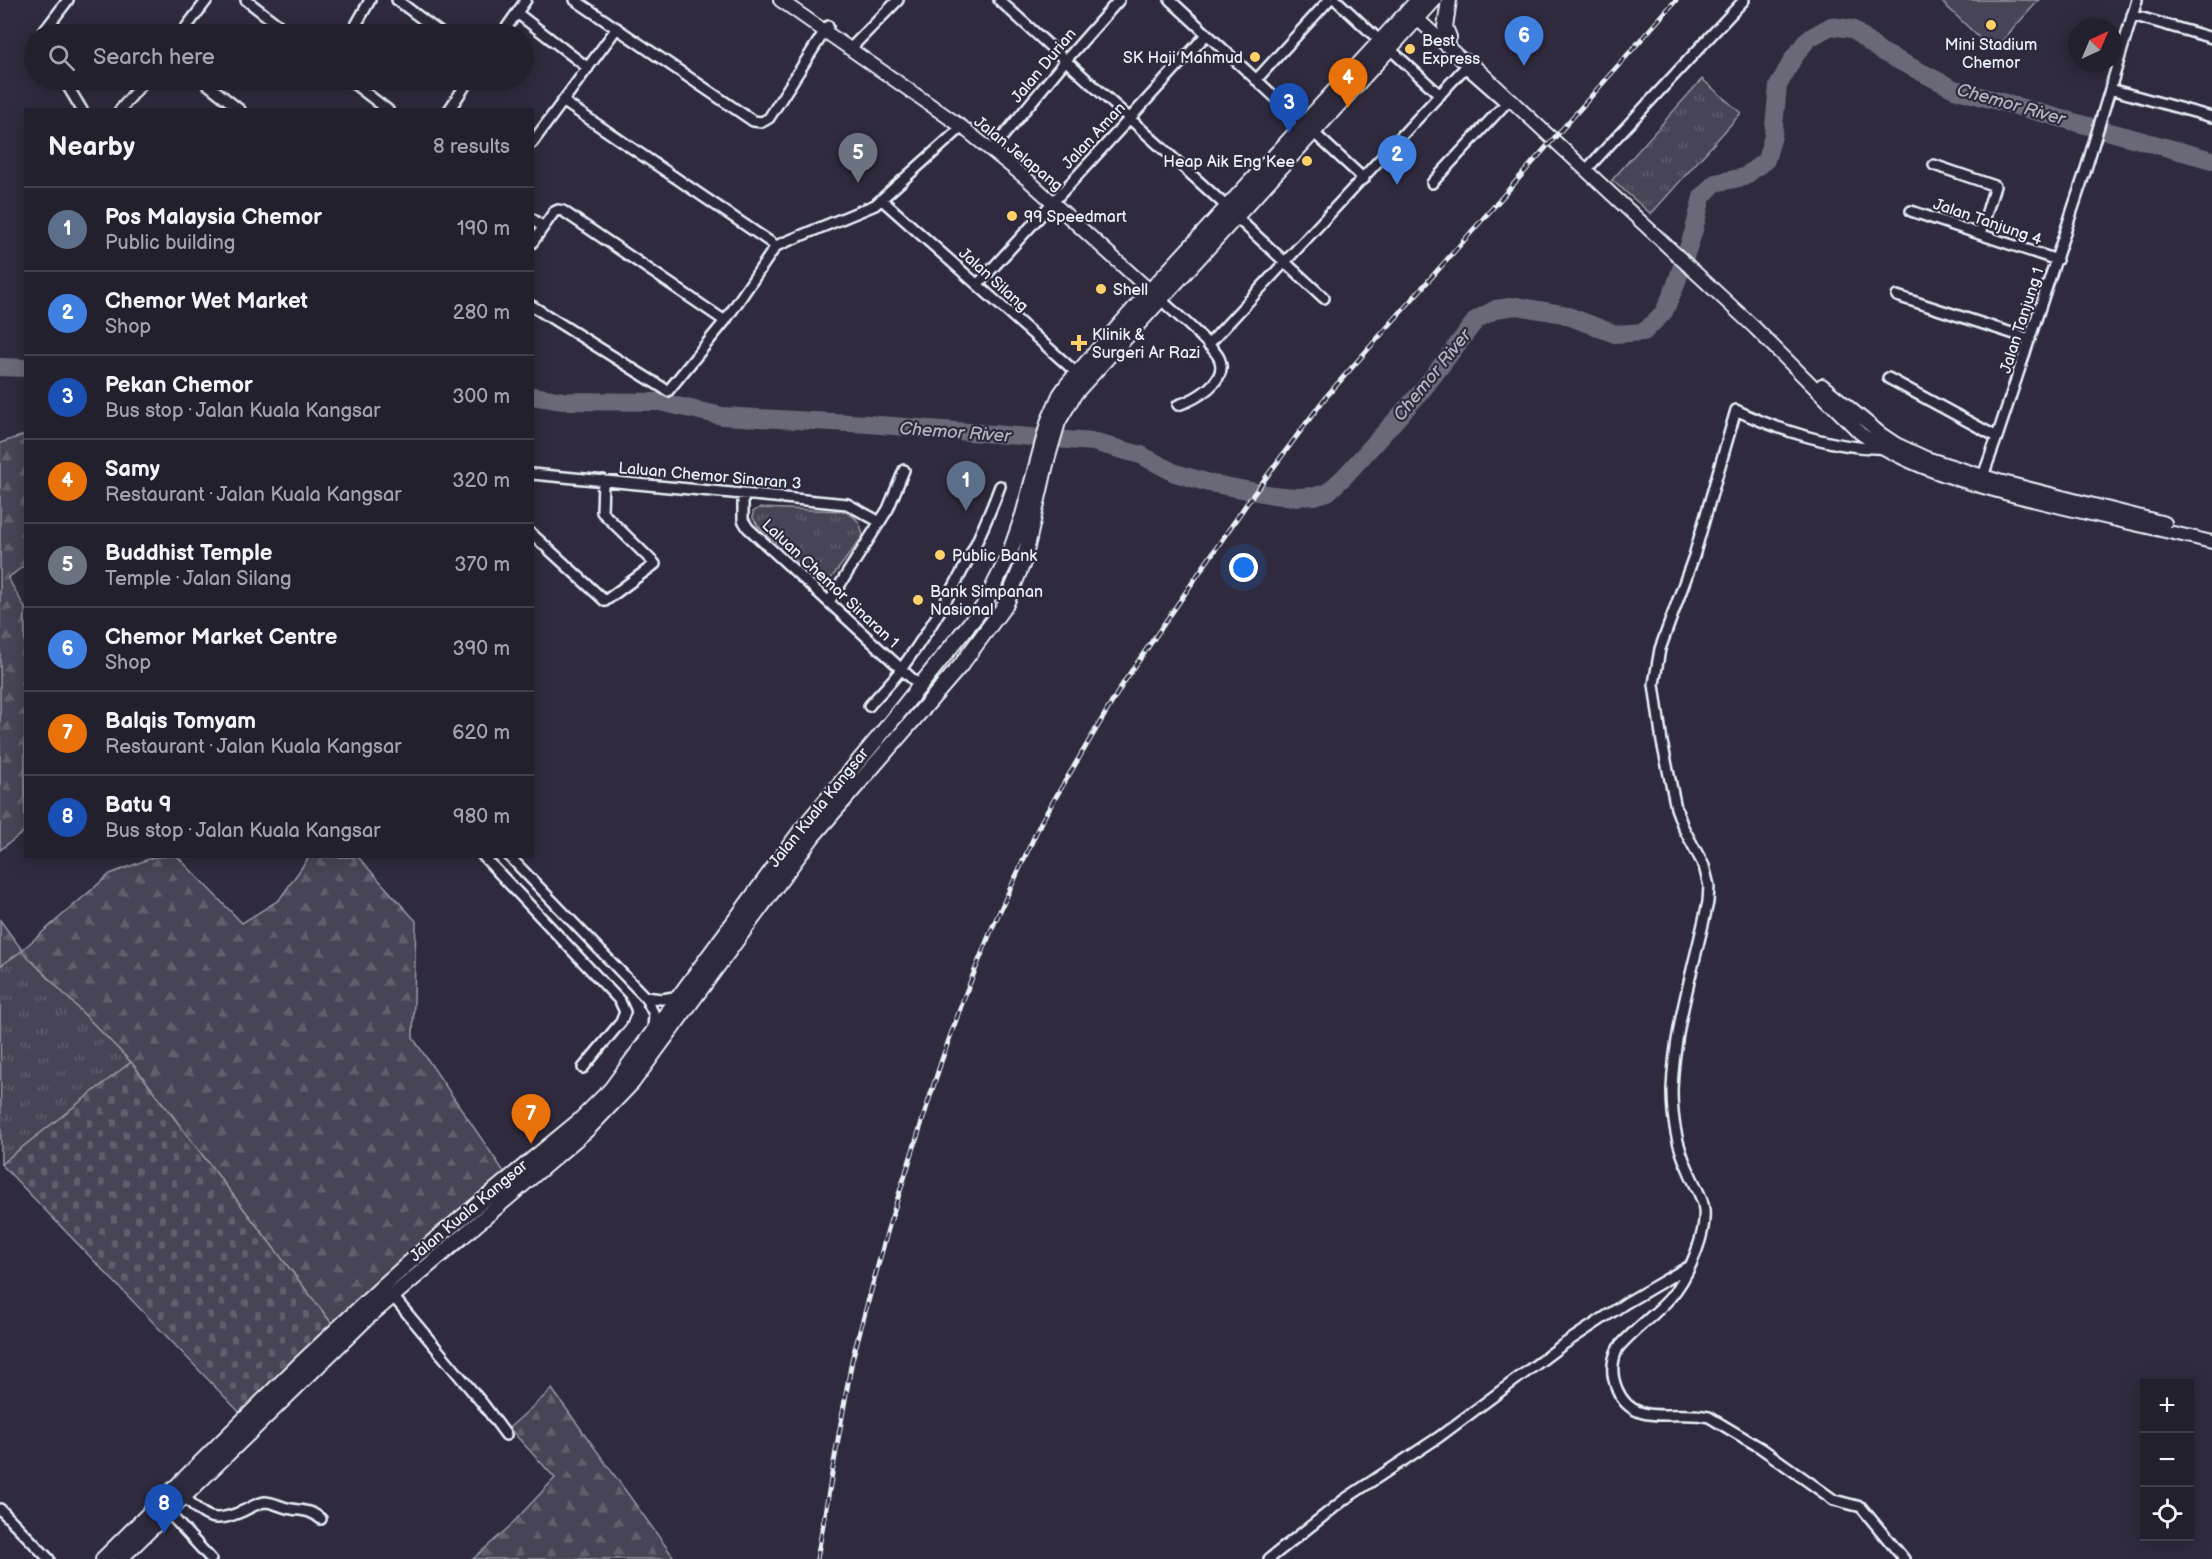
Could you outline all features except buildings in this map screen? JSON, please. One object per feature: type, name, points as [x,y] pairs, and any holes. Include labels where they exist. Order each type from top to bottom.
[{"type":"highway","name":"Jalan Kuala Kangsar","points":[[120,1559],[344,1340],[437,1238],[579,1121],[616,1082],[802,830],[979,613],[996,584],[1017,534],[1053,421],[1069,402],[1081,377],[1154,293],[1416,9],[1434,0]]},
{"type":"highway","points":[[1449,0],[1445,27],[1449,37]]},
{"type":"highway","name":"Jalan Kuala Kangsar","points":[[103,1559],[300,1364],[588,1129],[619,1098],[642,1071],[813,836],[961,665],[998,616],[1012,592],[1024,560],[1042,459]]},
{"type":"highway","points":[[903,730],[919,701],[920,686],[939,678],[998,616]]},
{"type":"main road","name":"Jalan Jelapang","points":[[780,0],[853,46],[993,148],[1055,199],[1154,293]]},
{"type":"main road","name":"Jalan Jelapang","points":[[790,0],[826,28]]},
{"type":"main road","points":[[1416,9],[1466,52],[1468,65]]},
{"type":"main road","points":[[1416,9],[1468,65],[1587,170],[1665,243],[1755,328],[1860,433],[1907,460],[1957,478],[2013,495],[2212,542]]},
{"type":"main road","name":"Jalan Jelapang","points":[[853,46],[993,148]]},
{"type":"main road","points":[[1755,328],[1855,413],[1896,444],[1926,458],[1983,476],[2212,536]]},
{"type":"main road","points":[[1957,478],[1969,479],[1983,476]]},
{"type":"main road","points":[[1983,476],[1993,485],[2013,495]]},
{"type":"street","points":[[50,24],[68,0]]},
{"type":"street","points":[[189,24],[207,0]]},
{"type":"street","points":[[246,0],[277,24]]},
{"type":"street","points":[[357,24],[370,0]]},
{"type":"street","points":[[397,0],[429,24]]},
{"type":"street","points":[[510,24],[526,0]]},
{"type":"street","points":[[575,0],[753,121],[762,122],[769,118],[826,28]]},
{"type":"street","points":[[853,46],[898,0]]},
{"type":"street","points":[[999,0],[1324,298]]},
{"type":"street","name":"Jalan Durian","points":[[993,148],[1119,0]]},
{"type":"street","points":[[1170,0],[1364,179]]},
{"type":"street","points":[[1256,80],[1329,0]]},
{"type":"street","points":[[1336,0],[1440,95]]},
{"type":"street","points":[[1587,170],[1744,0]]},
{"type":"street","name":"Jalan Tanjung 1","points":[[1983,476],[1998,437],[2085,172],[2137,0]]},
{"type":"street","points":[[518,13],[532,24]]},
{"type":"street","points":[[2132,15],[2212,38]]},
{"type":"street","points":[[534,26],[588,68]]},
{"type":"street","points":[[534,140],[617,28]]},
{"type":"street","name":"Jalan Aman","points":[[978,284],[1207,34]]},
{"type":"street","points":[[1208,345],[1468,65],[1506,104],[1432,183]]},
{"type":"street","points":[[2110,89],[2212,117]]},
{"type":"street","points":[[70,90],[81,108]]},
{"type":"street","points":[[122,108],[137,90]]},
{"type":"street","points":[[215,90],[237,108]]},
{"type":"street","points":[[362,90],[385,108]]},
{"type":"street","points":[[449,108],[463,90]]},
{"type":"street","points":[[564,102],[776,246]]},
{"type":"street","points":[[534,307],[668,391],[725,321],[776,246],[875,205],[962,127]]},
{"type":"street","points":[[1934,165],[1995,186],[1980,234]]},
{"type":"street","name":"Jalan Silang","points":[[882,200],[1081,377]]},
{"type":"street","points":[[534,240],[554,213],[558,210],[563,211],[725,321]]},
{"type":"street","name":"Jalan Tanjung 4","points":[[1911,211],[2056,260]]},
{"type":"street","points":[[534,220],[543,227]]},
{"type":"street","points":[[1154,293],[1219,358],[1221,370],[1216,380],[1199,397],[1178,405]]},
{"type":"street","points":[[1897,296],[2030,339]]},
{"type":"street","points":[[1888,378],[1998,437]]},
{"type":"street","points":[[1884,448],[1864,449],[1827,441],[1768,423],[1736,410],[1694,555],[1660,649],[1654,684],[1662,742],[1676,808],[1704,866],[1709,886],[1708,903],[1683,1014],[1672,1089],[1675,1129],[1679,1147],[1702,1200],[1705,1213],[1702,1236],[1672,1295],[1617,1348],[1613,1358],[1614,1381],[1625,1404],[1634,1411],[1644,1414],[1710,1417],[1761,1448],[1834,1500],[1861,1507],[1904,1559]]},
{"type":"street","points":[[829,603],[880,522],[895,494],[904,470]]},
{"type":"street","name":"Laluan Chemor Sinaran 3","points":[[534,474],[848,504],[880,522]]},
{"type":"street","points":[[534,536],[605,601],[655,564],[602,512],[603,480]]},
{"type":"street","points":[[869,706],[902,669],[974,550],[1000,486]]},
{"type":"street","name":"Laluan Chemor Sinaran 1","points":[[743,493],[742,520],[744,524],[920,686]]},
{"type":"street","points":[[485,858],[620,1001],[625,1012],[621,1022],[584,1068]]},
{"type":"street","points":[[510,858],[645,997],[654,1014],[653,1034]]},
{"type":"street","points":[[591,971],[605,955]]},
{"type":"street","points":[[645,997],[662,999],[680,996]]},
{"type":"street","points":[[1269,1559],[1345,1499],[1430,1443],[1561,1346],[1626,1303],[1688,1267]]},
{"type":"street","points":[[388,1290],[506,1435]]},
{"type":"street","points":[[184,1496],[211,1519],[231,1516],[260,1503],[268,1502],[289,1509],[307,1510],[321,1519]]},
{"type":"street","points":[[0,1509],[49,1559]]},
{"type":"street","points":[[168,1512],[211,1559]]},
{"type":"green space","name":"Mini Stadium Chemor","points":[[1940,0],[2039,0],[1993,51]]},
{"type":"green space","points":[[1702,79],[1741,113],[1651,214],[1612,180]]},
{"type":"green space","points":[[24,435],[24,566],[8,578],[24,606],[24,832],[0,850],[0,443]]},
{"type":"green space","points":[[759,508],[842,511],[857,520],[863,536],[830,580],[821,583],[758,526],[753,518],[753,512]]},
{"type":"green space","points":[[151,858],[179,858],[242,923],[279,900],[308,858],[359,858],[416,921],[413,1038],[509,1179],[336,1329],[131,1062],[22,951],[0,966],[0,920],[22,950],[110,874]]},
{"type":"green space","points":[[22,950],[131,1062],[1,1164],[0,966]]},
{"type":"green space","points":[[131,1062],[336,1329],[245,1418],[1,1164]]},
{"type":"green space","points":[[552,1389],[675,1559],[473,1559],[508,1528],[555,1478],[509,1428]]},
{"type":"waterway","name":"Chemor River","points":[[534,396],[563,401],[660,402],[722,416],[868,424],[1093,442],[1141,455],[1175,473],[1209,483],[1273,495],[1315,496],[1328,492],[1345,476],[1421,392],[1476,320],[1496,309],[1517,306],[1563,314],[1615,334],[1644,332],[1664,312],[1675,287],[1694,230],[1702,197],[1715,183],[1744,177],[1766,160],[1773,136],[1778,86],[1794,57],[1808,39],[1831,26],[1852,29],[1880,51],[1954,89],[2212,160]]},
{"type":"waterway","name":"Chemor River","points":[[0,367],[24,368]]},
{"type":"railway","points":[[817,1559],[852,1360],[888,1229],[941,1062],[965,995],[993,926],[1041,822],[1124,682],[1250,499],[1325,398],[1676,0]]},
{"type":"place","name":"Mini Stadium Chemor","points":[[1991,25]]},
{"type":"place","name":"Best Express","points":[[1410,49]]},
{"type":"place","name":"SK Haji Mahmud","points":[[1255,57]]},
{"type":"place","name":"Chemor Market Centre","points":[[1524,66]]},
{"type":"place","name":"Samy","points":[[1348,108]]},
{"type":"place","name":"Pekan Chemor","points":[[1289,133]]},
{"type":"place","name":"Heap Aik Eng Kee","points":[[1307,161]]},
{"type":"place","name":"Buddhist Temple","points":[[858,183]]},
{"type":"place","name":"Chemor Wet Market","points":[[1397,185]]},
{"type":"place","name":"99 Speedmart","points":[[1012,216]]},
{"type":"place","name":"Shell","points":[[1101,289]]},
{"type":"place","name":"Klinik & Surgeri Ar Razi","points":[[1079,343]]},
{"type":"place","name":"Pos Malaysia Chemor","points":[[966,511]]},
{"type":"place","name":"Public Bank","points":[[940,555]]},
{"type":"place","name":"Bank Simpanan Nasional","points":[[918,600]]},
{"type":"place","name":"Balqis Tomyam","points":[[531,1144]]},
{"type":"place","name":"Batu 9","points":[[164,1534]]}]
